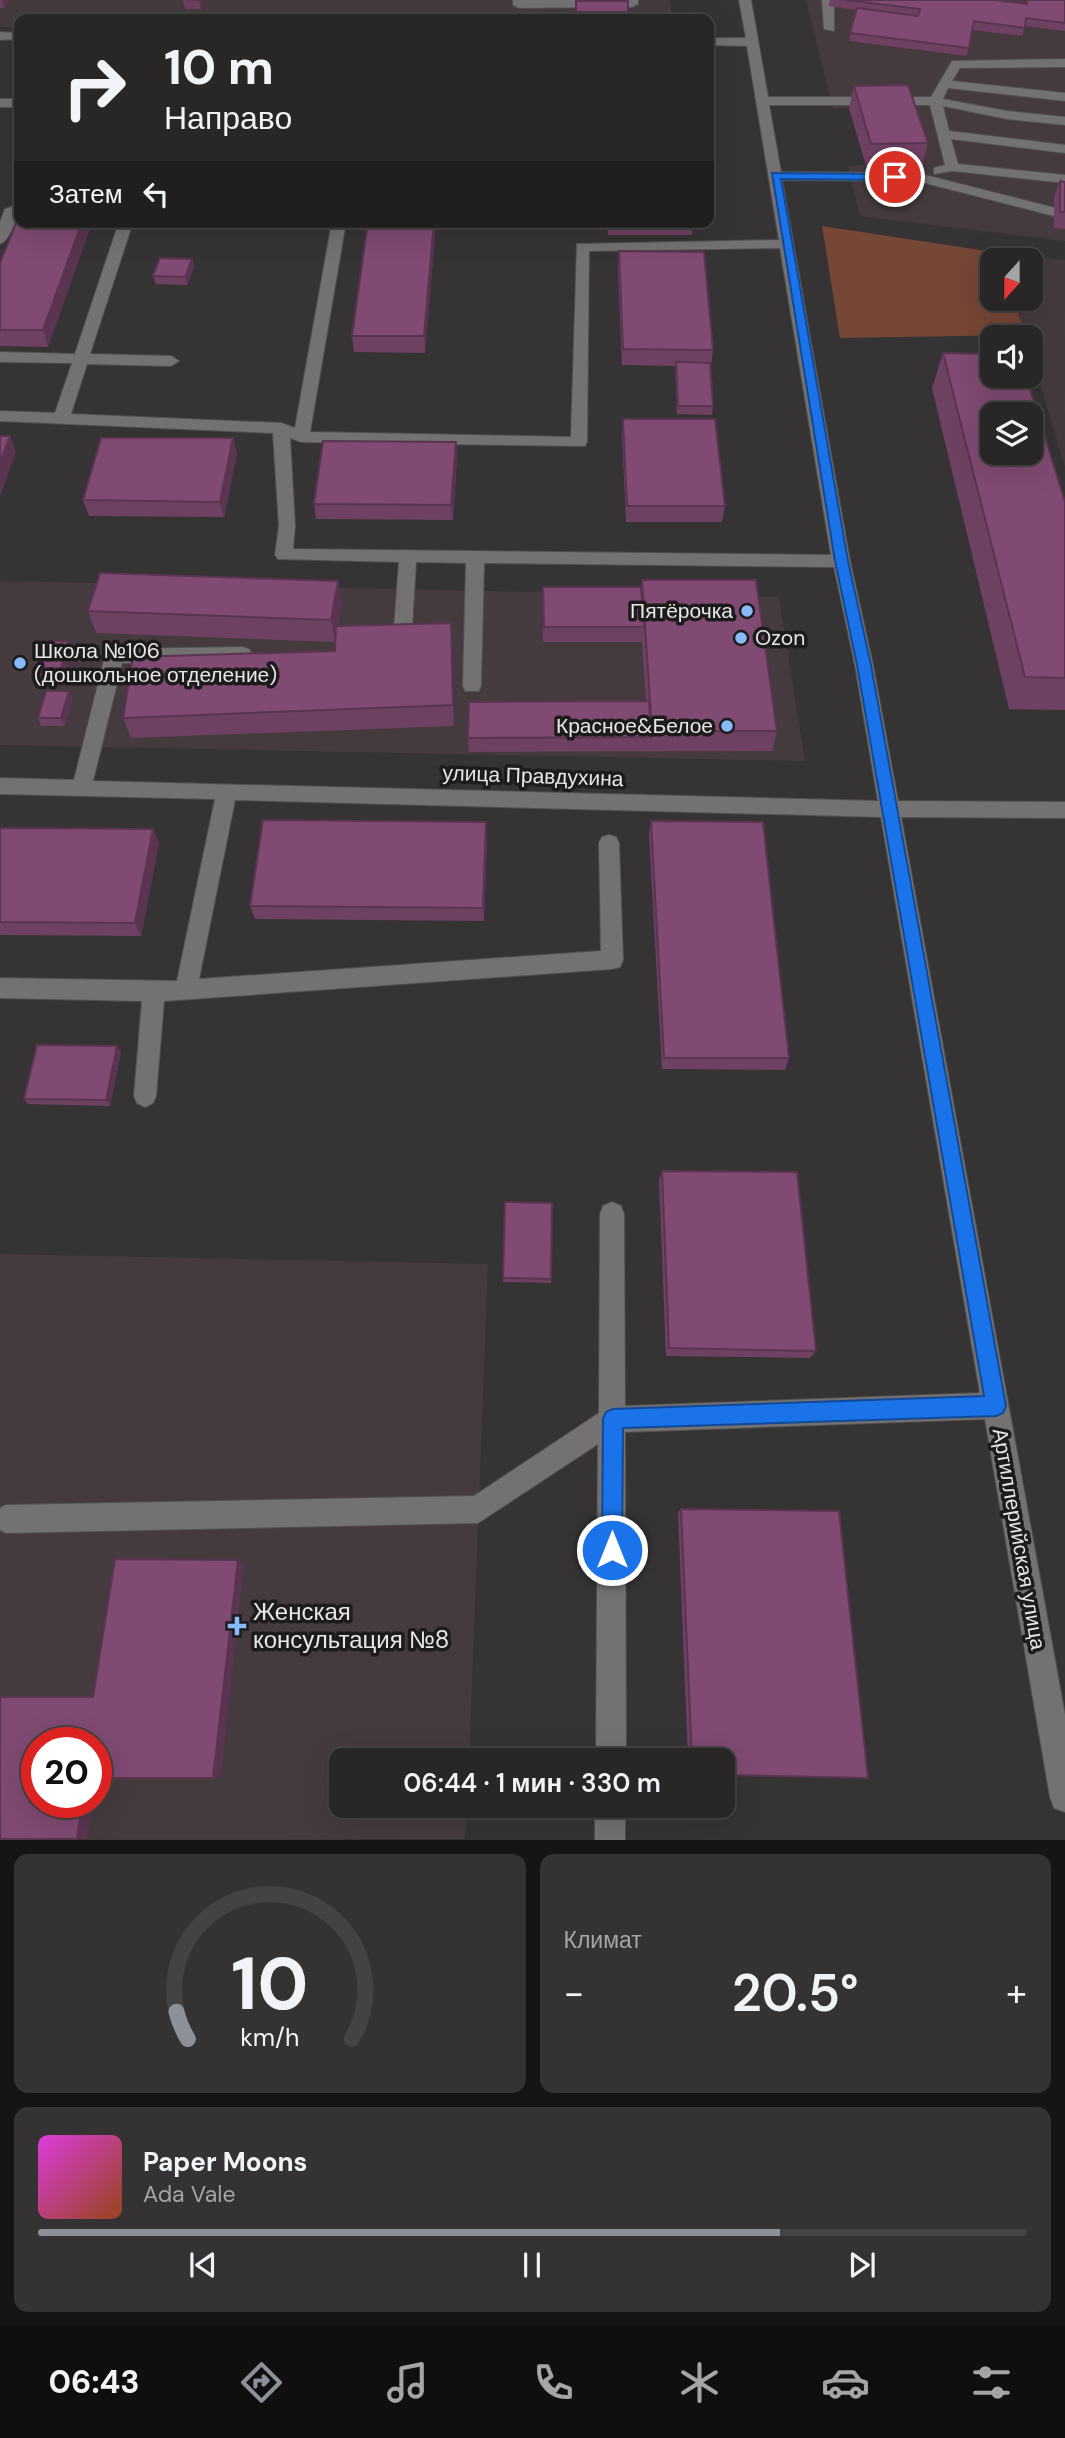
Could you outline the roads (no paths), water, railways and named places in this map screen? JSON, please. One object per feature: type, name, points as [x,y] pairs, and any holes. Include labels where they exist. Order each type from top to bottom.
[{"type":"street","points":[[519,0],[519,5],[632,4],[632,0]]},
{"type":"street","name":"Артиллерийская улица","points":[[745,0],[841,561],[864,665],[1065,1797]]},
{"type":"street","points":[[828,0],[831,29]]},
{"type":"street","points":[[714,42],[752,43]]},
{"type":"street","points":[[952,167],[935,101],[956,64],[1065,63]]},
{"type":"street","points":[[944,84],[1065,97]]},
{"type":"street","points":[[763,101],[935,101],[1007,115],[1065,121]]},
{"type":"street","points":[[943,134],[1065,149]]},
{"type":"street","points":[[917,177],[952,167],[1065,179]]},
{"type":"street","points":[[776,176],[917,177],[1054,212]]},
{"type":"street","points":[[0,240],[14,209]]},
{"type":"street","points":[[62,416],[124,228]]},
{"type":"street","points":[[301,436],[338,228]]},
{"type":"street","points":[[0,416],[62,416],[281,428],[301,436],[579,442],[582,247],[788,244]]},
{"type":"street","points":[[0,357],[171,361]]},
{"type":"street","points":[[281,428],[287,526],[284,555],[841,561]]},
{"type":"street","points":[[403,628],[408,557]]},
{"type":"street","points":[[472,686],[475,557]]},
{"type":"street","points":[[82,787],[114,656],[258,654]]},
{"type":"street","name":"улица Правдухина","points":[[0,786],[890,809],[1065,810]]},
{"type":"street","points":[[186,988],[227,790]]},
{"type":"street","points":[[0,988],[153,992],[612,960],[609,843]]},
{"type":"street","points":[[145,1096],[153,992]]},
{"type":"street","points":[[611,1748],[612,1214]]},
{"type":"street","points":[[6,1519],[478,1509],[613,1419],[996,1406]]},
{"type":"street","points":[[610,1818],[610,1839]]},
{"type":"place","name":"Пятёрочка","points":[[747,611]]},
{"type":"place","name":"Ozon","points":[[741,638]]},
{"type":"place","name":"Школа №106 (дошкольное отделение)","points":[[20,663]]},
{"type":"place","name":"Красное&Белое","points":[[727,726]]},
{"type":"place","name":"Женская консультация №8","points":[[237,1626]]}]
